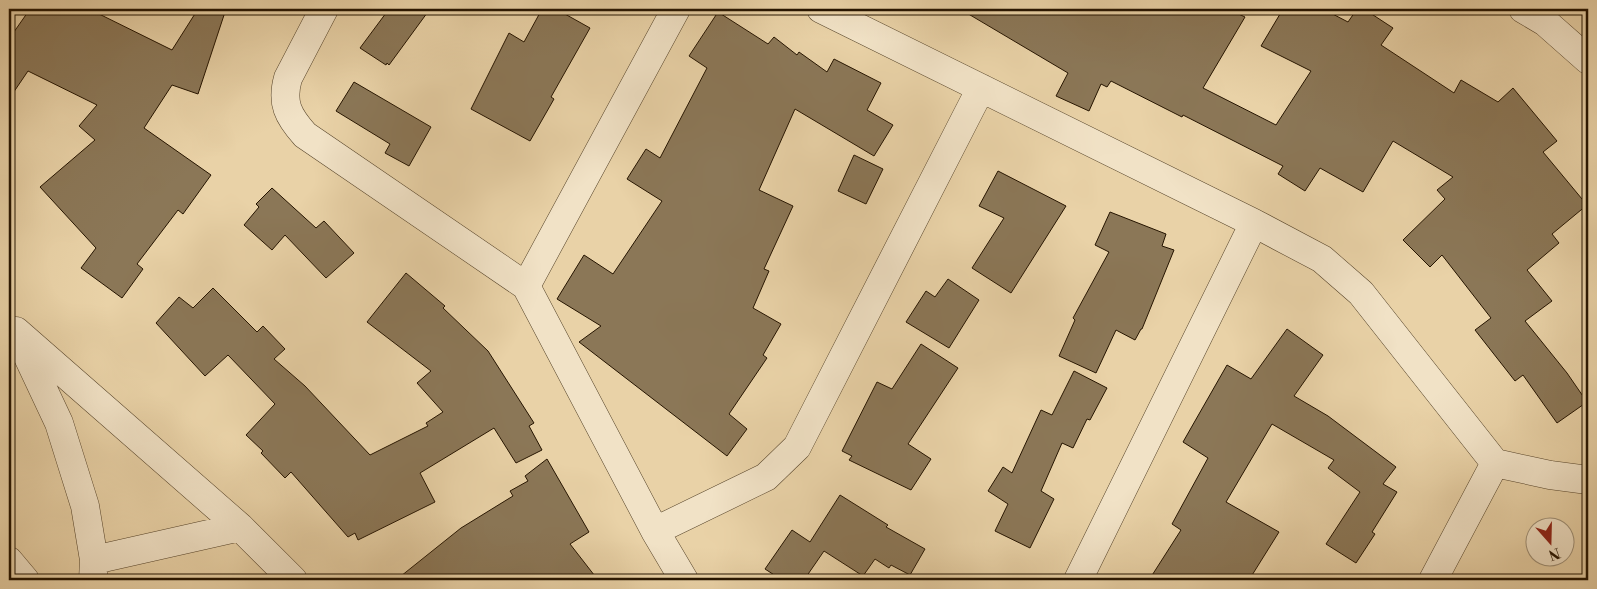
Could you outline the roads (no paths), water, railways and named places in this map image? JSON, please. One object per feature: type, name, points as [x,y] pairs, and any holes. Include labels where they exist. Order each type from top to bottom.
[{"type":"street","points":[[324,9],[288,78],[285,88],[285,100],[294,123],[305,135],[526,286],[655,531],[684,580]]},
{"type":"street","points":[[526,286],[676,9]]},
{"type":"street","points":[[821,9],[1254,223],[1322,259],[1361,293],[1495,463],[1550,475],[1588,480]]},
{"type":"street","points":[[1523,9],[1545,22],[1588,60]]},
{"type":"street","points":[[655,531],[766,477],[797,446],[981,88]]},
{"type":"street","points":[[1078,580],[1254,223]]},
{"type":"street","points":[[12,326],[59,423],[85,506],[93,570],[240,527]]},
{"type":"street","points":[[12,326],[240,527],[293,580]]},
{"type":"street","points":[[1433,580],[1495,463]]},
{"type":"street","points":[[9,561],[25,580]]}]
